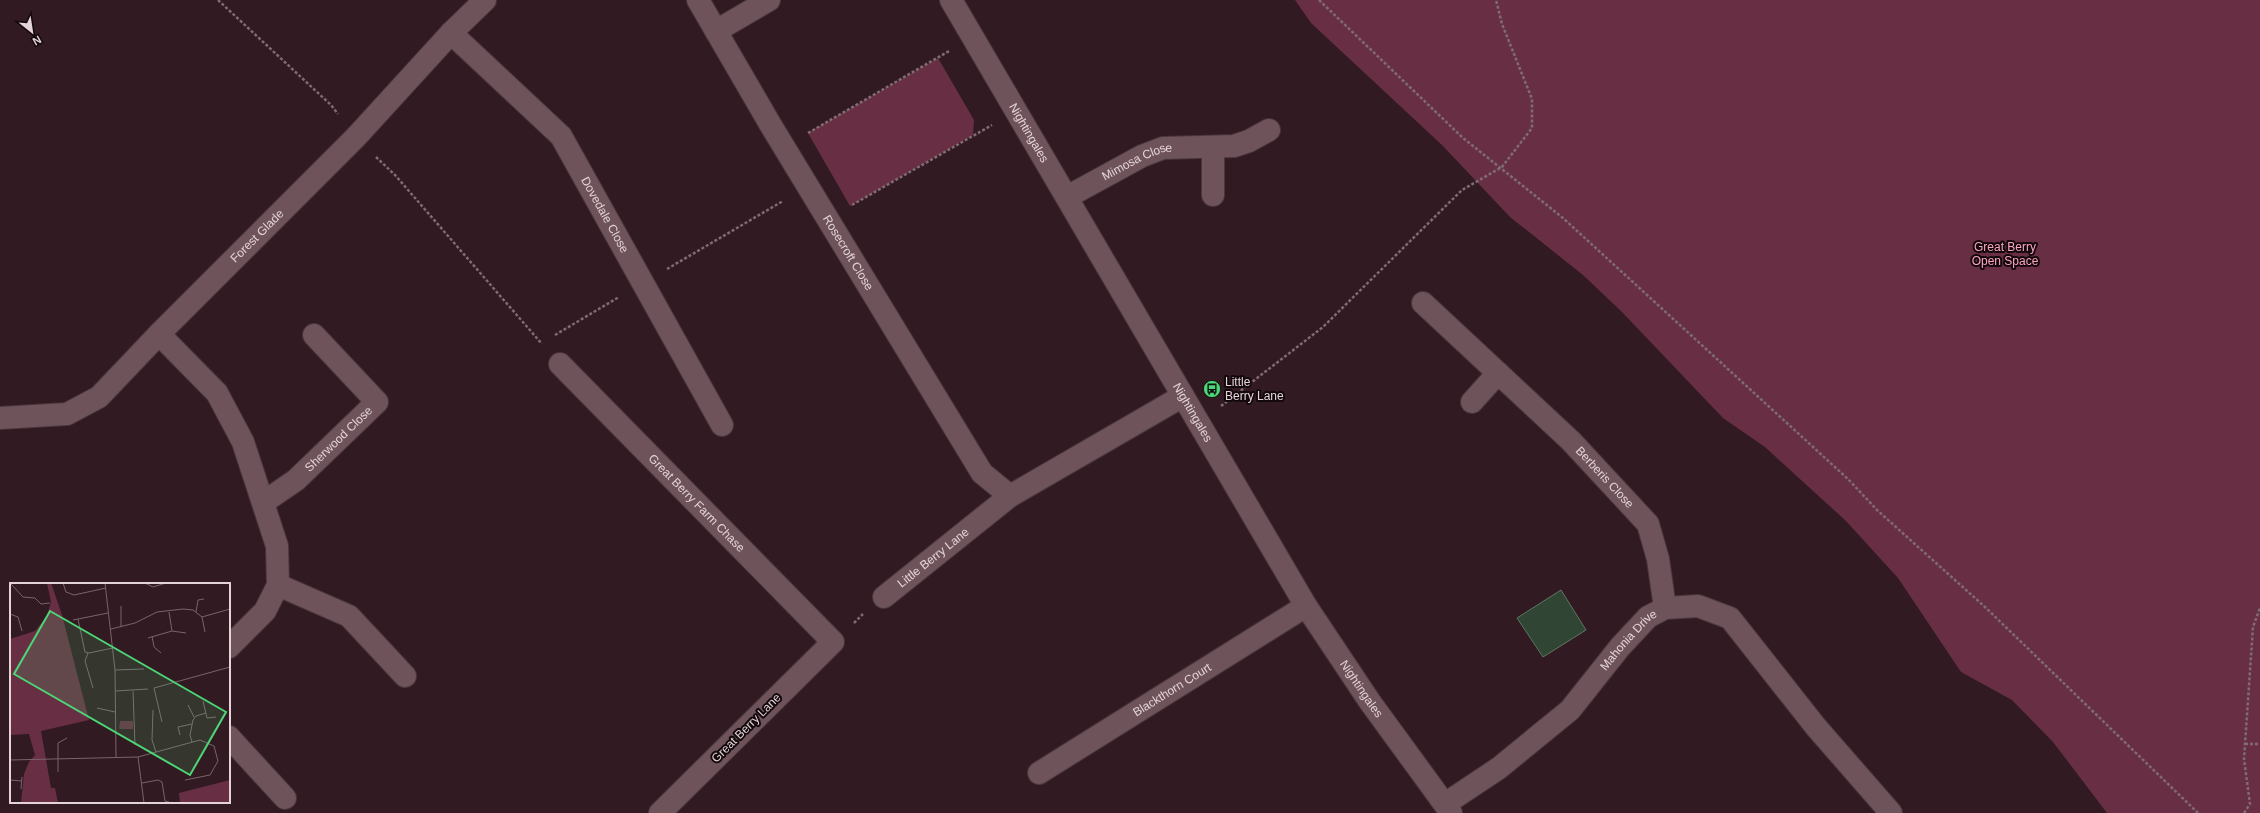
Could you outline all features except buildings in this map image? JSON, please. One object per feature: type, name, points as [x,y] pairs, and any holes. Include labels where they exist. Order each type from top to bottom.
[{"type":"street","name":"Forest Glade","points":[[0,418],[67,414],[99,397],[159,334],[356,137],[451,33],[485,0]]},
{"type":"street","name":"Rosecroft Close","points":[[698,0],[784,148],[982,473],[1010,496]]},
{"type":"street","points":[[716,31],[769,0]]},
{"type":"street","name":"Nightingales","points":[[951,0],[1306,606],[1370,702],[1448,808]]},
{"type":"street","name":"Dovedale Close","points":[[451,33],[561,136],[642,284],[722,425]]},
{"type":"street","name":"Mimosa Close","points":[[1067,197],[1142,156],[1163,148],[1192,146],[1213,148],[1234,146],[1249,141],[1269,130]]},
{"type":"street","points":[[1213,148],[1213,195]]},
{"type":"street","name":"Berberis Close","points":[[1423,303],[1571,441],[1648,524],[1658,559],[1664,608]]},
{"type":"street","points":[[159,334],[218,393],[243,442],[264,502],[277,546],[278,585],[265,611],[230,646]]},
{"type":"street","name":"Sherwood Close","points":[[264,502],[296,480],[377,402],[314,335]]},
{"type":"street","name":"Great Berry Farm Chase","points":[[560,364],[833,642]]},
{"type":"street","points":[[1472,402],[1498,373]]},
{"type":"street","name":"Little Berry Lane","points":[[884,597],[1010,496],[1183,396]]},
{"type":"street","points":[[278,585],[349,616],[405,676]]},
{"type":"street","name":"Blackthorn Court","points":[[1039,773],[1306,606]]},
{"type":"street","name":"Mahonia Drive","points":[[1448,808],[1570,710],[1620,647],[1648,617],[1664,608],[1698,606],[1730,618],[1816,727],[1890,813]]},
{"type":"street","name":"Great Berry Lane","points":[[660,813],[833,642]]},
{"type":"street","points":[[230,738],[285,798]]},
{"type":"path","points":[[218,0],[331,105],[356,137],[395,175],[560,364]]},
{"type":"path","points":[[1319,0],[1463,138],[1502,167],[1568,224],[1848,479],[1877,510],[1985,607],[2198,813]]},
{"type":"path","points":[[1199,423],[1323,327],[1462,190],[1502,167],[1532,128],[1532,99],[1502,24],[1496,0]]},
{"type":"path","points":[[784,148],[972,36]]},
{"type":"path","points":[[829,221],[850,206],[995,123]]},
{"type":"path","points":[[541,343],[807,186]]},
{"type":"path","points":[[833,642],[884,597]]},
{"type":"path","points":[[2244,813],[2250,804],[2244,758],[2253,627],[2260,608]]},
{"type":"path","points":[[2245,744],[2260,744]]},
{"type":"green space","name":"Great Berry Open Space","points":[[1295,0],[2260,0],[2260,813],[2107,813],[2053,742],[2012,700],[1961,672],[1898,578],[1846,521],[1765,447],[1723,418],[1622,312],[1583,275],[1510,217],[1443,146],[1311,23]]},
{"type":"green space","points":[[938,58],[974,120],[973,135],[850,206],[808,133]]},
{"type":"place","name":"Little Berry Lane","points":[[1212,389]]}]
